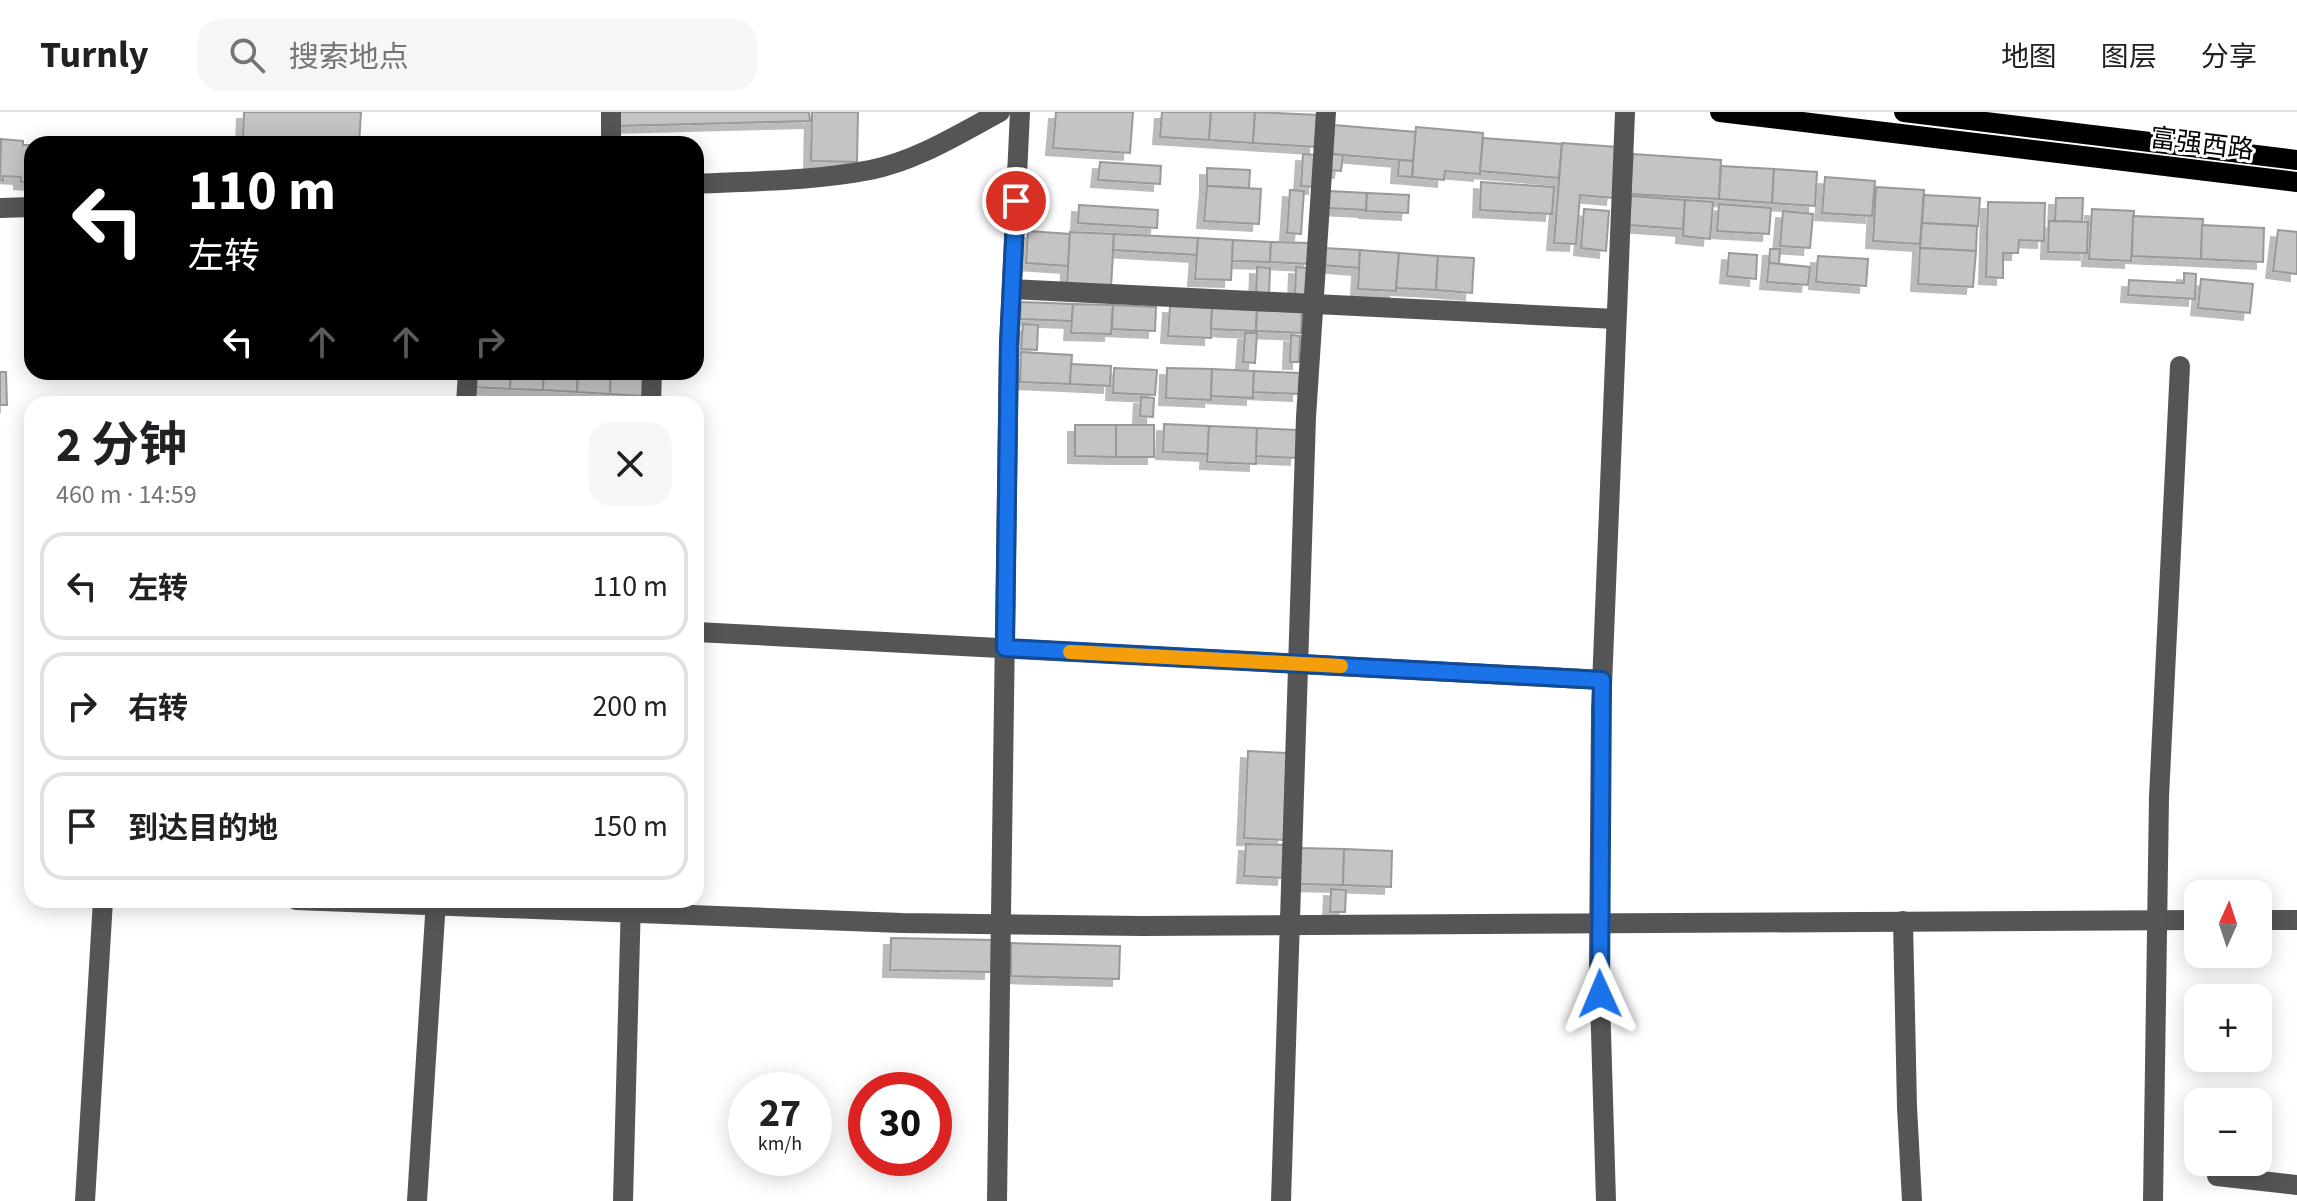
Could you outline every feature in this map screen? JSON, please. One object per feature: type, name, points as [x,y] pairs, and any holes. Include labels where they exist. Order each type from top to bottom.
[{"type":"main road","name":"富强西路","points":[[1720,112],[2297,182]]},
{"type":"main road","name":"富强西路","points":[[1904,112],[1997,118],[2297,160]]},
{"type":"street","points":[[611,112],[611,136]]},
{"type":"street","points":[[704,184],[806,178],[871,170],[909,159],[1000,112]]},
{"type":"street","points":[[997,1201],[1012,289],[1020,112]]},
{"type":"street","points":[[1281,1201],[1306,417],[1326,112]]},
{"type":"street","points":[[1606,1201],[1599,923],[1602,680],[1625,112]]},
{"type":"street","points":[[0,208],[24,207]]},
{"type":"street","points":[[1012,289],[1616,319]]},
{"type":"street","points":[[2153,1201],[2159,797],[2180,366]]},
{"type":"street","points":[[704,632],[1602,680]]},
{"type":"street","points":[[85,1201],[103,908]]},
{"type":"street","points":[[417,1201],[436,908]]},
{"type":"street","points":[[623,1201],[631,908]]},
{"type":"street","points":[[672,908],[1002,924],[2184,920]]},
{"type":"street","points":[[2272,920],[2297,920]]},
{"type":"street","points":[[1903,921],[1912,1201]]},
{"type":"street","points":[[2217,1176],[2297,1185]]},
{"type":"building","points":[[244,112],[361,112],[360,136],[243,136]]},
{"type":"building","points":[[618,112],[809,112],[810,121],[618,126]]},
{"type":"building","points":[[812,112],[858,112],[857,162],[811,161]]},
{"type":"building","points":[[1056,112],[1133,112],[1130,153],[1053,148]]},
{"type":"building","points":[[1162,112],[1211,112],[1209,140],[1160,137]]},
{"type":"building","points":[[1211,112],[1255,112],[1253,143],[1209,140]]},
{"type":"building","points":[[1255,112],[1318,115],[1316,147],[1253,143]]},
{"type":"building","points":[[1334,125],[1416,132],[1413,161],[1331,154]]},
{"type":"building","points":[[1416,127],[1483,133],[1480,174],[1445,171],[1444,180],[1412,177]]},
{"type":"building","points":[[1483,138],[1562,144],[1559,178],[1480,171]]},
{"type":"building","points":[[1,139],[23,141],[24,182],[21,182],[21,177],[3,176],[3,181],[0,180]]},
{"type":"building","points":[[1562,143],[1618,147],[1613,198],[1580,195],[1576,244],[1554,243]]},
{"type":"building","points":[[1303,154],[1317,155],[1315,187],[1301,186]]},
{"type":"building","points":[[1331,154],[1343,155],[1341,171],[1330,170]]},
{"type":"building","points":[[1633,154],[1721,160],[1719,199],[1630,194]]},
{"type":"building","points":[[1399,160],[1413,161],[1412,177],[1398,176]]},
{"type":"building","points":[[1100,162],[1161,166],[1160,184],[1098,180]]},
{"type":"building","points":[[1721,166],[1774,169],[1772,203],[1719,199]]},
{"type":"building","points":[[1207,168],[1250,170],[1249,188],[1207,186]]},
{"type":"building","points":[[1774,169],[1817,172],[1815,206],[1772,203]]},
{"type":"building","points":[[1825,177],[1875,181],[1872,216],[1822,213]]},
{"type":"building","points":[[1481,182],[1554,187],[1552,214],[1480,210]]},
{"type":"building","points":[[1207,186],[1261,189],[1259,224],[1204,221]]},
{"type":"building","points":[[1876,187],[1924,190],[1920,244],[1873,241]]},
{"type":"building","points":[[1290,190],[1304,191],[1301,234],[1287,233]]},
{"type":"building","points":[[1329,191],[1367,193],[1366,210],[1328,208]]},
{"type":"building","points":[[1367,193],[1409,195],[1408,213],[1366,211]]},
{"type":"building","points":[[1924,195],[1980,198],[1978,226],[1922,223]]},
{"type":"building","points":[[1631,196],[1685,200],[1683,229],[1629,225]]},
{"type":"building","points":[[2056,198],[2083,198],[2082,222],[2055,221]]},
{"type":"building","points":[[1685,200],[1713,202],[1710,239],[1683,236]]},
{"type":"building","points":[[1988,202],[2045,203],[2044,241],[2019,240],[2018,253],[2003,253],[2003,278],[1986,277]]},
{"type":"building","points":[[1719,204],[1771,208],[1769,234],[1717,231]]},
{"type":"building","points":[[1079,205],[1158,210],[1157,228],[1078,223]]},
{"type":"building","points":[[1584,209],[1609,211],[1606,251],[1581,248]]},
{"type":"building","points":[[2092,209],[2134,211],[2131,261],[2089,259]]},
{"type":"building","points":[[1783,211],[1813,214],[1810,248],[1780,246]]},
{"type":"building","points":[[2133,216],[2203,219],[2201,259],[2132,256]]},
{"type":"building","points":[[2049,221],[2088,222],[2087,253],[2048,252]]},
{"type":"building","points":[[1922,223],[1977,226],[1976,251],[1920,248]]},
{"type":"building","points":[[2202,225],[2264,228],[2263,262],[2201,259]]},
{"type":"building","points":[[2278,230],[2297,232],[2297,274],[2273,271]]},
{"type":"building","points":[[1028,231],[1070,234],[1068,266],[1026,263]]},
{"type":"building","points":[[1070,232],[1114,234],[1111,288],[1067,285]]},
{"type":"building","points":[[1114,234],[1198,238],[1197,255],[1113,250]]},
{"type":"building","points":[[1198,238],[1233,240],[1231,280],[1195,279]]},
{"type":"building","points":[[1233,240],[1271,242],[1270,262],[1232,261]]},
{"type":"building","points":[[1271,242],[1311,243],[1310,264],[1270,262]]},
{"type":"building","points":[[1323,248],[1360,250],[1359,268],[1322,265]]},
{"type":"building","points":[[1920,248],[1976,251],[1973,287],[1918,284]]},
{"type":"building","points":[[1770,249],[1780,249],[1779,264],[1769,263]]},
{"type":"building","points":[[1360,250],[1399,253],[1396,291],[1358,289]]},
{"type":"building","points":[[1399,253],[1438,256],[1436,290],[1396,288]]},
{"type":"building","points":[[1729,253],[1757,255],[1756,279],[1727,276]]},
{"type":"building","points":[[1438,256],[1474,258],[1472,293],[1436,290]]},
{"type":"building","points":[[1818,256],[1868,259],[1866,286],[1816,282]]},
{"type":"building","points":[[1769,263],[1810,267],[1808,285],[1767,282]]},
{"type":"building","points":[[1257,267],[1270,268],[1269,297],[1256,296]]},
{"type":"building","points":[[1296,267],[1308,268],[1306,297],[1295,297]]},
{"type":"building","points":[[2184,273],[2196,274],[2195,299],[2128,295],[2129,280],[2184,283]]},
{"type":"building","points":[[2201,279],[2253,284],[2250,313],[2198,308]]},
{"type":"building","points":[[1021,302],[1073,304],[1072,321],[1020,319]]},
{"type":"building","points":[[1073,304],[1113,305],[1111,334],[1071,333]]},
{"type":"building","points":[[1113,305],[1156,307],[1155,331],[1112,329]]},
{"type":"building","points":[[1170,306],[1212,308],[1211,338],[1168,336]]},
{"type":"building","points":[[1212,308],[1257,310],[1256,331],[1211,329]]},
{"type":"building","points":[[1257,310],[1302,312],[1301,333],[1256,331]]},
{"type":"building","points":[[1023,324],[1038,325],[1037,350],[1021,349]]},
{"type":"building","points":[[1245,333],[1257,333],[1255,363],[1243,362]]},
{"type":"building","points":[[1291,335],[1300,336],[1299,362],[1290,362]]},
{"type":"building","points":[[1021,352],[1072,355],[1070,384],[1020,382]]},
{"type":"building","points":[[1071,364],[1111,366],[1110,386],[1070,384]]},
{"type":"building","points":[[1114,368],[1157,370],[1155,395],[1113,393]]},
{"type":"building","points":[[1167,368],[1212,369],[1211,400],[1166,398]]},
{"type":"building","points":[[1212,369],[1254,371],[1253,398],[1211,396]]},
{"type":"building","points":[[1254,371],[1300,373],[1299,394],[1253,392]]},
{"type":"building","points":[[0,372],[6,372],[7,405],[0,405]]},
{"type":"building","points":[[474,380],[511,380],[510,389],[474,387]]},
{"type":"building","points":[[511,380],[544,380],[543,390],[510,389]]},
{"type":"building","points":[[544,380],[578,380],[577,392],[543,390]]},
{"type":"building","points":[[578,380],[611,380],[610,394],[577,392]]},
{"type":"building","points":[[611,380],[644,380],[643,396],[610,394]]},
{"type":"building","points":[[1141,397],[1154,398],[1153,417],[1140,416]]},
{"type":"building","points":[[1164,424],[1209,426],[1208,454],[1163,452]]},
{"type":"building","points":[[1075,425],[1116,425],[1116,457],[1075,456]]},
{"type":"building","points":[[1116,425],[1154,425],[1154,457],[1116,457]]},
{"type":"building","points":[[1209,426],[1257,428],[1256,464],[1207,462]]},
{"type":"building","points":[[1257,428],[1298,430],[1297,458],[1256,456]]},
{"type":"building","points":[[1248,751],[1287,753],[1284,840],[1244,838]]},
{"type":"building","points":[[1246,844],[1286,845],[1284,878],[1244,876]]},
{"type":"building","points":[[1299,848],[1344,849],[1343,885],[1298,884]]},
{"type":"building","points":[[1344,849],[1392,851],[1391,887],[1343,885]]},
{"type":"building","points":[[1331,889],[1346,890],[1345,912],[1330,912]]},
{"type":"building","points":[[891,938],[992,940],[991,972],[890,970]]},
{"type":"building","points":[[1011,943],[1120,946],[1119,979],[1011,976]]},
{"type":"slow traffic","points":[[1070,652],[1341,666]]},
{"type":"route","points":[[1016,201],[1009,345],[1005,648],[1602,680],[1600,994]]}]
